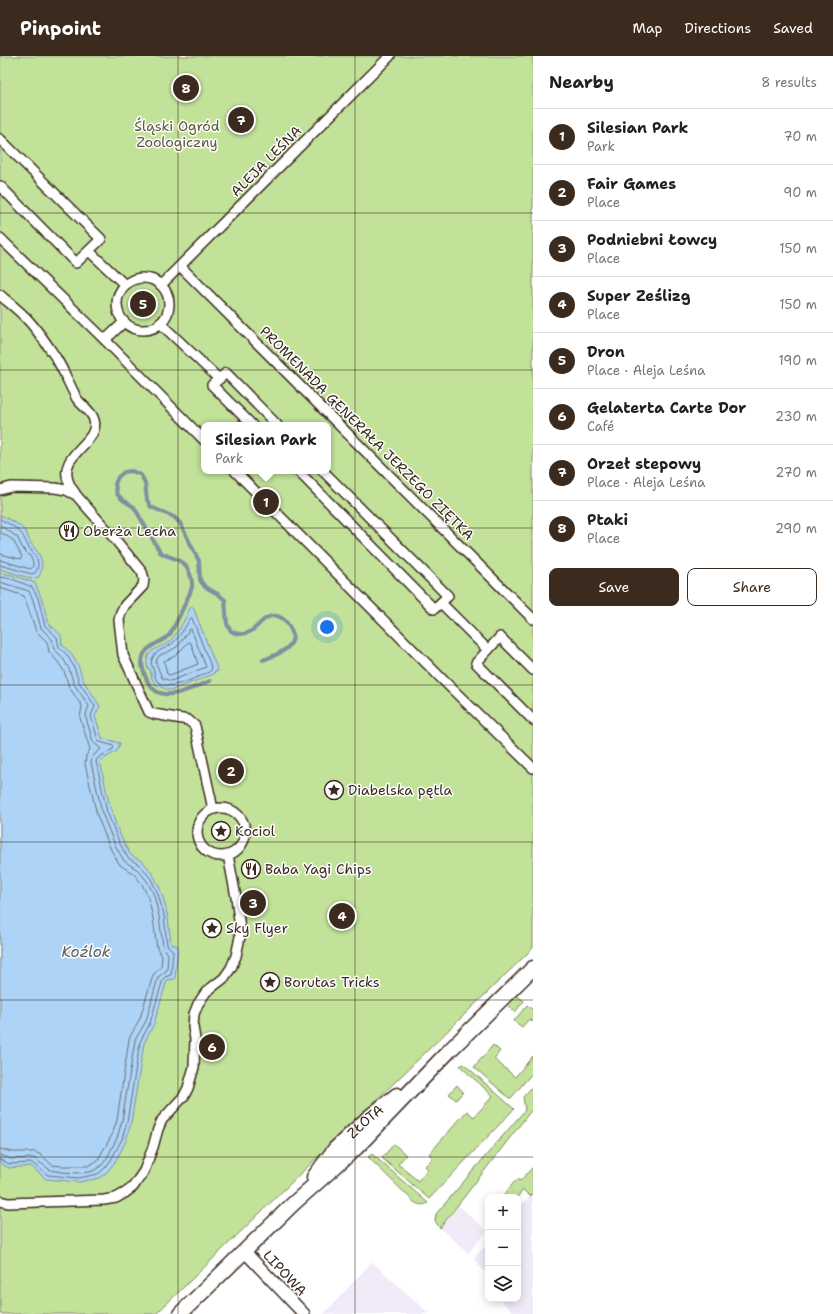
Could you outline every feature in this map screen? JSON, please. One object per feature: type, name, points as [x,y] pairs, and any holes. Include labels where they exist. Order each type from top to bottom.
[{"type":"street","name":"ALEJA LEŚNA","points":[[161,285],[390,56]]},
{"type":"street","points":[[0,139],[102,240],[76,263],[0,186]]},
{"type":"street","points":[[0,238],[105,340],[201,437]]},
{"type":"street","points":[[89,251],[125,285]]},
{"type":"street","name":"PROMENADA GENERAŁA JERZEGO ZIĘTKA","points":[[181,266],[533,619]]},
{"type":"street","points":[[139,278],[147,278],[161,285],[166,292],[169,304],[166,316],[160,323],[146,330],[138,330],[124,322],[117,308],[117,300],[125,285],[139,278]]},
{"type":"street","points":[[0,295],[24,316],[40,334],[56,359],[78,400],[94,420],[94,429],[90,438],[72,457],[67,467],[66,475],[69,484],[76,495],[142,572],[144,579],[143,586],[125,605],[119,620],[123,655],[149,712],[188,720],[194,726],[213,809]]},
{"type":"street","points":[[105,340],[124,322]]},
{"type":"street","points":[[160,323],[219,379]]},
{"type":"street","points":[[249,422],[212,385],[226,373],[274,422]]},
{"type":"street","points":[[238,474],[533,768]]},
{"type":"street","points":[[301,474],[434,609],[448,596],[326,474]]},
{"type":"street","points":[[0,490],[11,487],[55,488],[66,490],[76,495]]},
{"type":"street","points":[[441,603],[488,650]]},
{"type":"street","points":[[533,670],[500,637],[476,663],[533,720]]},
{"type":"street","points":[[213,809],[229,809],[236,813],[242,820],[245,827],[245,836],[242,844],[237,850],[228,856],[215,856],[202,847],[198,841],[197,833],[201,819],[206,813],[213,809]]},
{"type":"street","points":[[0,1202],[104,1200],[116,1198],[133,1187],[139,1178],[154,1147],[158,1129],[162,1120],[184,1096],[188,1088],[194,1066],[195,1039],[193,1027],[194,1014],[198,1004],[206,992],[224,978],[231,968],[236,956],[240,938],[240,928],[228,856]]},
{"type":"street","name":"ZŁOTA","points":[[180,1314],[294,1203],[356,1148],[449,1051],[531,973]]},
{"type":"street","name":"LIPOWA","points":[[245,1252],[304,1314]]},
{"type":"shaded area","points":[[533,1193],[533,1314],[515,1314],[502,1302],[521,1302],[521,1206]]},
{"type":"shaded area","points":[[459,1206],[485,1229],[485,1233],[468,1253],[440,1228]]},
{"type":"shaded area","points":[[485,1246],[485,1272],[473,1259]]},
{"type":"shaded area","points":[[372,1262],[423,1308],[429,1314],[324,1314]]},
{"type":"green space","name":"Śląski Ogród Zoologiczny","points":[[0,56],[533,56],[533,948],[156,1314],[0,1314]]},
{"type":"green space","points":[[516,995],[524,1001],[515,1012],[506,1003]]},
{"type":"green space","points":[[527,1005],[533,1010],[533,1020],[532,1022],[529,1019],[522,1027],[514,1021]]},
{"type":"green space","points":[[493,1045],[500,1051],[494,1059],[515,1077],[533,1056],[533,1072],[511,1098],[509,1098],[474,1067]]},
{"type":"green space","points":[[463,1064],[514,1109],[429,1199],[382,1158],[394,1144],[406,1155],[398,1164],[418,1181],[428,1169],[425,1166],[433,1158],[429,1154],[467,1111],[474,1117],[493,1096],[460,1066]]},
{"type":"green space","points":[[457,1085],[463,1092],[456,1100],[449,1094]]},
{"type":"green space","points":[[533,1086],[533,1108],[440,1228],[435,1221],[436,1214],[525,1110],[523,1097]]},
{"type":"green space","points":[[372,1154],[428,1203],[421,1205],[414,1202],[368,1157]]},
{"type":"green space","points":[[533,1167],[533,1193],[530,1196],[523,1190],[520,1194],[504,1194],[517,1179],[520,1181]]},
{"type":"water","points":[[0,515],[16,523],[25,532],[38,553],[42,563],[39,577],[32,579],[0,569]]},
{"type":"water","name":"Koźlok","points":[[0,573],[12,575],[35,583],[49,624],[61,635],[62,645],[70,652],[78,665],[83,680],[100,706],[95,716],[102,738],[120,743],[117,751],[100,761],[112,813],[119,833],[129,852],[132,856],[144,863],[157,882],[167,912],[171,944],[178,946],[175,979],[167,980],[154,1024],[144,1043],[131,1123],[126,1141],[115,1162],[100,1178],[79,1182],[46,1179],[31,1166],[9,1168],[0,1163]]},
{"type":"water","points":[[191,606],[193,607],[218,671],[214,672],[214,674],[172,690],[168,690],[155,684],[152,679],[150,669],[148,669],[148,657],[154,650],[168,643],[172,639],[180,628]]},
{"type":"waterway","points":[[210,681],[175,694],[166,694],[158,692],[151,687],[146,678],[142,663],[144,654],[147,650],[170,634],[191,590],[192,581],[184,564],[179,560],[160,552],[134,507],[117,494],[115,484],[118,477],[124,472],[132,471],[141,475],[145,483],[147,500],[151,507],[174,517],[180,523],[199,561],[200,580],[205,587],[218,594],[225,600],[227,624],[231,631],[239,634],[246,634],[264,620],[274,616],[280,617],[287,623],[293,635],[290,645],[280,653],[263,660]]},
{"type":"place","name":"Ptaki","points":[[186,88]]},
{"type":"place","name":"Orzeł stepowy","points":[[241,120]]},
{"type":"place","name":"Dron","points":[[143,304]]},
{"type":"place","name":"Silesian Park","points":[[266,502]]},
{"type":"place","name":"Oberża Lecha","points":[[69,531]]},
{"type":"place","name":"Fair Games","points":[[231,771]]},
{"type":"place","name":"Diabelska pętla","points":[[334,790]]},
{"type":"place","name":"Kociol","points":[[221,831]]},
{"type":"place","name":"Baba Yagi Chips","points":[[251,869]]},
{"type":"place","name":"Podniebni Łowcy","points":[[253,903]]},
{"type":"place","name":"Super Ześlizg","points":[[342,916]]},
{"type":"place","name":"Sky Flyer","points":[[212,928]]},
{"type":"place","name":"Borutas Tricks","points":[[270,982]]},
{"type":"place","name":"Gelaterta Carte Dor","points":[[212,1047]]}]
